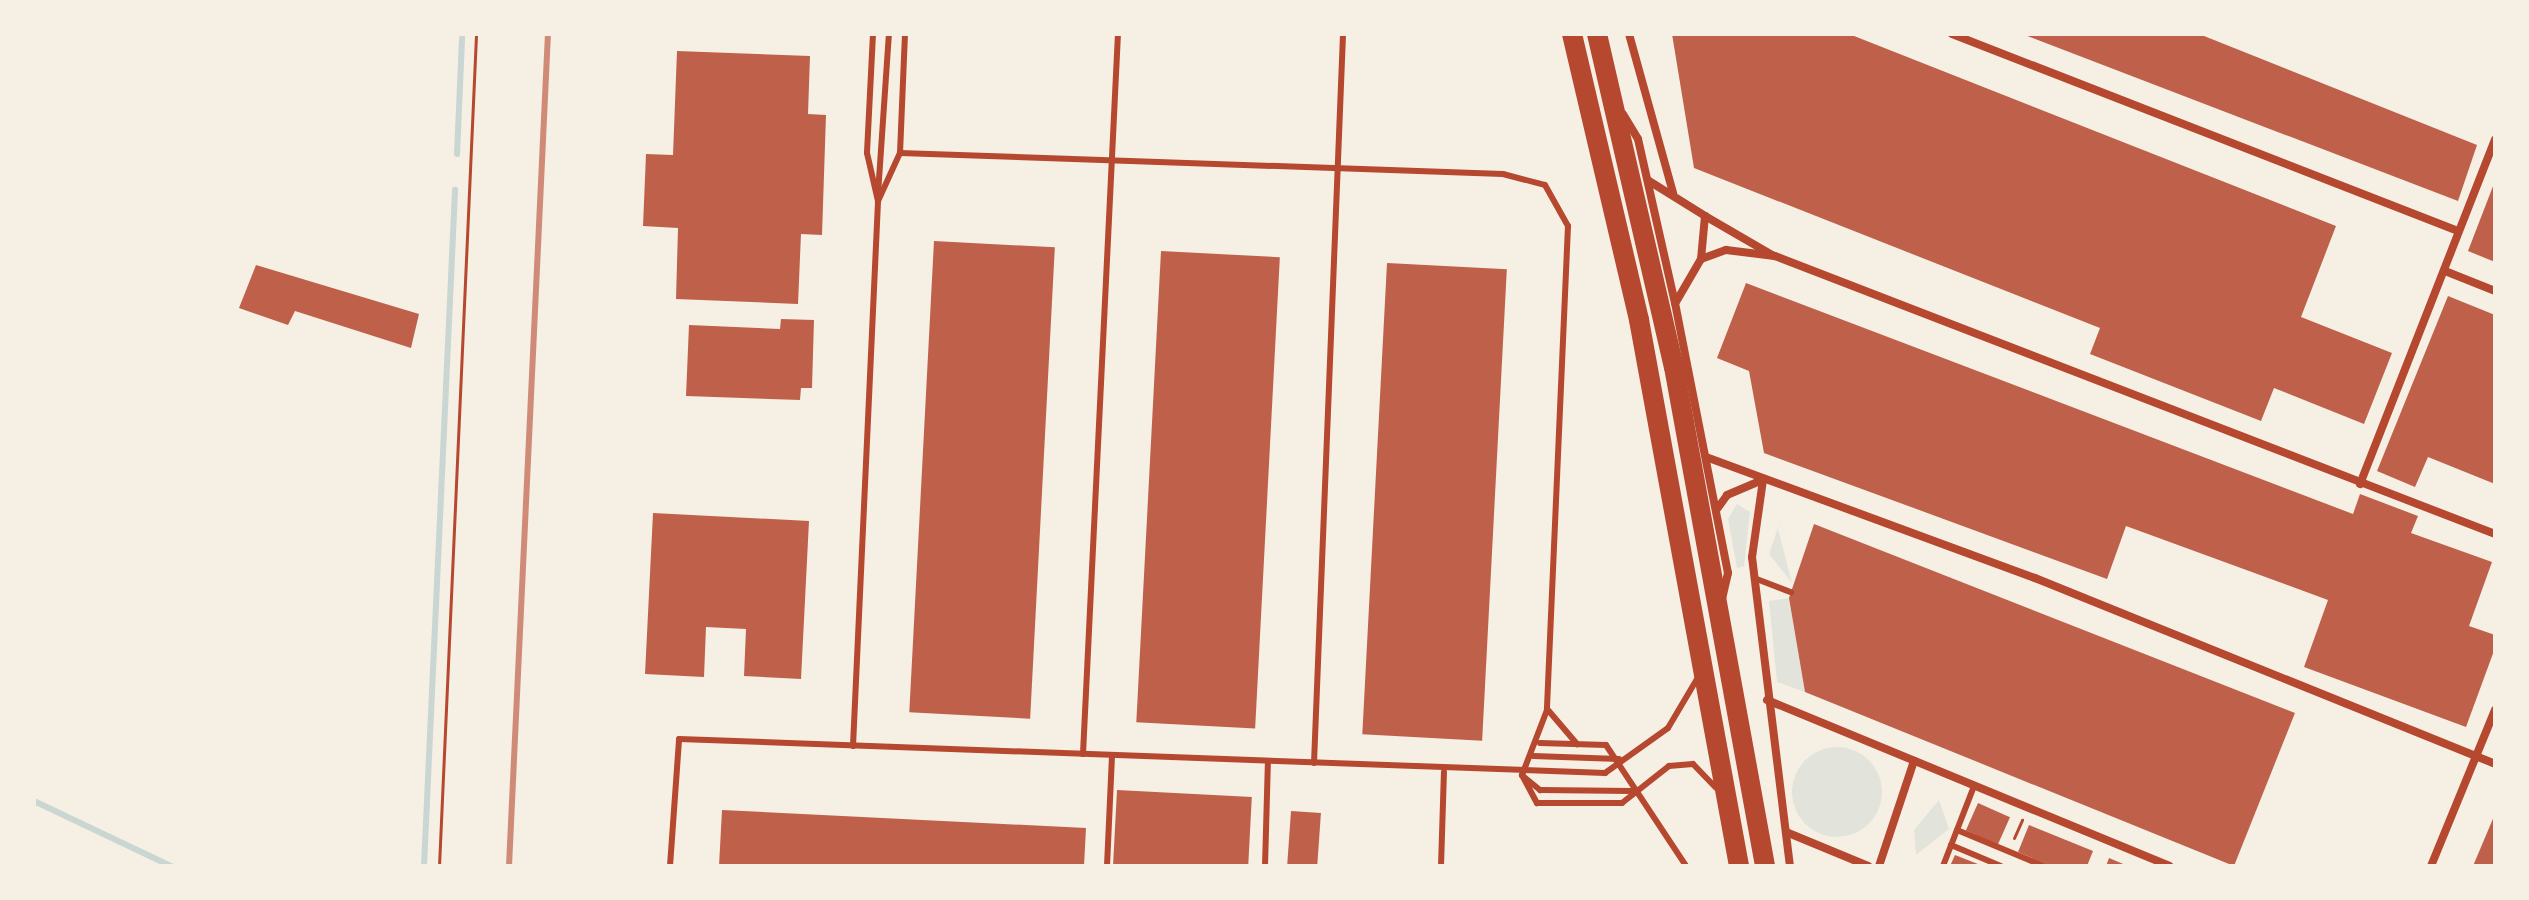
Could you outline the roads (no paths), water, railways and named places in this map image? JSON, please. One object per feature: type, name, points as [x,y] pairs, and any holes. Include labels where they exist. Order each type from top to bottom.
[{"type":"highway","points":[[1572,34],[1639,320],[1704,656],[1739,866]]},
{"type":"highway","points":[[1597,34],[1615,100],[1720,608],[1765,866]]},
{"type":"street","points":[[1629,34],[1673,193]]},
{"type":"street","points":[[1952,34],[2458,231]]},
{"type":"street","points":[[1615,100],[1638,139],[1675,303],[1728,573],[1720,608]]},
{"type":"street","points":[[2360,484],[2495,139]]},
{"type":"street","points":[[1649,181],[1775,256],[2495,534]]},
{"type":"street","points":[[1675,303],[1701,259],[1705,216]]},
{"type":"street","points":[[1701,259],[1726,250],[1775,256]]},
{"type":"street","points":[[2445,271],[2495,291]]},
{"type":"street","points":[[1706,457],[2035,578],[2495,764]]},
{"type":"street","points":[[1717,509],[1727,495],[1763,480]]},
{"type":"street","points":[[1763,480],[1754,578],[1790,866]]},
{"type":"street","points":[[1767,700],[2169,866]]},
{"type":"street","points":[[2431,866],[2495,710]]},
{"type":"street","points":[[1879,866],[1914,761]]},
{"type":"street","points":[[1786,832],[1868,866]]},
{"type":"lane","points":[[873,34],[867,153],[878,201]]},
{"type":"lane","points":[[853,746],[878,201],[889,34]]},
{"type":"lane","points":[[878,201],[900,153],[905,34]]},
{"type":"lane","points":[[1083,754],[1118,34]]},
{"type":"lane","points":[[1314,763],[1343,34]]},
{"type":"lane","points":[[900,153],[1113,162],[1165,157],[1528,177],[1560,201],[1568,226],[1547,710],[1540,743],[1522,775]]},
{"type":"lane","points":[[1754,578],[1791,592]]},
{"type":"lane","points":[[670,866],[679,739],[1268,761],[1522,775],[1605,773],[1619,759],[1668,728],[1693,695],[1704,656]]},
{"type":"lane","points":[[1547,710],[1577,744]]},
{"type":"lane","points":[[1540,743],[1606,745],[1619,759],[1632,791],[1686,866]]},
{"type":"lane","points":[[1107,866],[1112,756]]},
{"type":"lane","points":[[1533,756],[1619,759]]},
{"type":"lane","points":[[1265,866],[1268,761]]},
{"type":"lane","points":[[1522,775],[1537,803],[1603,806],[1622,803],[1632,791],[1669,766],[1693,764],[1708,773],[1730,813]]},
{"type":"lane","points":[[1441,866],[1444,772]]},
{"type":"lane","points":[[1522,775],[1540,790],[1632,791]]},
{"type":"lane","points":[[1943,866],[1974,786]]},
{"type":"lane","points":[[1957,830],[2044,866]]},
{"type":"lane","points":[[1951,845],[2001,866]]},
{"type":"waterway","points":[[457,154],[462,38]]},
{"type":"waterway","points":[[424,866],[455,190]]},
{"type":"waterway","points":[[34,801],[171,866]]},
{"type":"railway","points":[[509,866],[548,34]]}]
